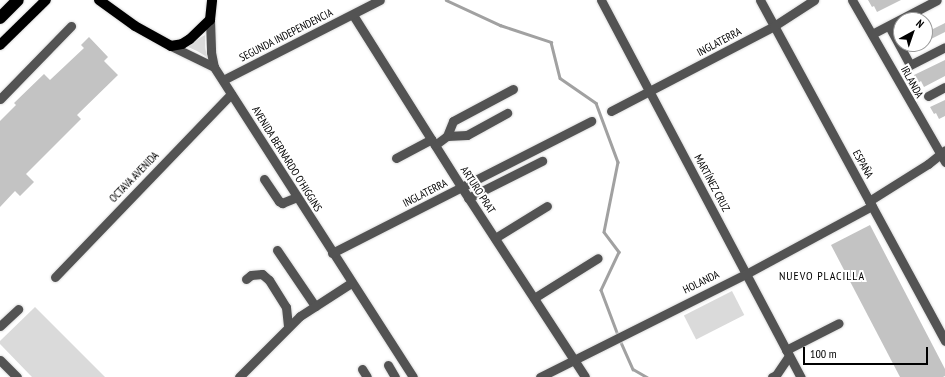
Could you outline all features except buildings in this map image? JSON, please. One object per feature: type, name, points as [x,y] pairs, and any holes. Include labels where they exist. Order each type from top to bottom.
[{"type":"highway","points":[[0,18],[18,0]]},
{"type":"main road","points":[[0,45],[46,0]]},
{"type":"main road","name":"AVENIDA BERNARDO O'HIGGINS","points":[[99,0],[135,26],[172,46]]},
{"type":"main road","points":[[172,46],[182,44],[190,39],[210,20],[212,0]]},
{"type":"street","name":"SEGUNDA INDEPENDENCIA","points":[[223,80],[380,0]]},
{"type":"street","name":"MARTÍNEZ CRUZ","points":[[602,0],[801,377]]},
{"type":"street","name":"ESPAÑA","points":[[760,0],[945,341]]},
{"type":"street","name":"INGLATERRA","points":[[611,111],[774,26],[814,0]]},
{"type":"street","name":"IRLANDA","points":[[852,0],[943,156]]},
{"type":"street","points":[[872,34],[888,26],[920,4],[937,0]]},
{"type":"street","name":"ARTURO PRAT","points":[[353,15],[468,198],[585,377]]},
{"type":"street","points":[[210,20],[211,52],[214,67]]},
{"type":"street","points":[[0,99],[71,26]]},
{"type":"street","points":[[888,26],[910,65],[945,47]]},
{"type":"street","name":"AVENIDA BERNARDO O'HIGGINS","points":[[172,46],[214,67],[351,283],[413,377]]},
{"type":"street","points":[[928,96],[945,87]]},
{"type":"street","points":[[447,136],[453,121],[513,90]]},
{"type":"street","name":"OCTAVA AVENIDA","points":[[55,277],[231,94]]},
{"type":"street","points":[[396,158],[447,136],[467,135],[507,113]]},
{"type":"street","name":"INGLATERRA","points":[[332,253],[591,121]]},
{"type":"street","name":"HOLANDA","points":[[540,377],[627,332],[746,274],[871,203],[928,164],[943,156]]},
{"type":"street","points":[[468,198],[542,161]]},
{"type":"street","points":[[264,179],[279,201],[282,202],[297,197]]},
{"type":"street","points":[[495,238],[547,206]]},
{"type":"street","points":[[277,250],[315,306]]},
{"type":"street","points":[[534,298],[598,258]]},
{"type":"street","points":[[246,279],[251,275],[262,274],[269,280],[286,307],[288,327]]},
{"type":"street","points":[[239,377],[300,316],[351,283]]},
{"type":"street","points":[[0,326],[18,309]]},
{"type":"street","points":[[772,377],[776,375],[788,353],[839,323]]},
{"type":"street","points":[[0,360],[17,377]]},
{"type":"street","points":[[388,366],[395,377]]},
{"type":"street","points":[[362,369],[367,377]]},
{"type":"shaded area","points":[[205,35],[205,47],[207,57],[186,46]]},
{"type":"shaded area","points":[[732,291],[744,315],[696,340],[684,316]]},
{"type":"shaded area","points":[[35,307],[105,377],[32,377],[0,344],[0,341]]},
{"type":"waterway","points":[[446,0],[500,25],[551,42],[560,78],[596,103],[618,162],[604,232],[619,252],[601,290],[618,335]]},
{"type":"waterway","points":[[620,340],[633,369],[647,377]]},
{"type":"district","name":"NUEVO PLACILLA","points":[[822,276]]}]
